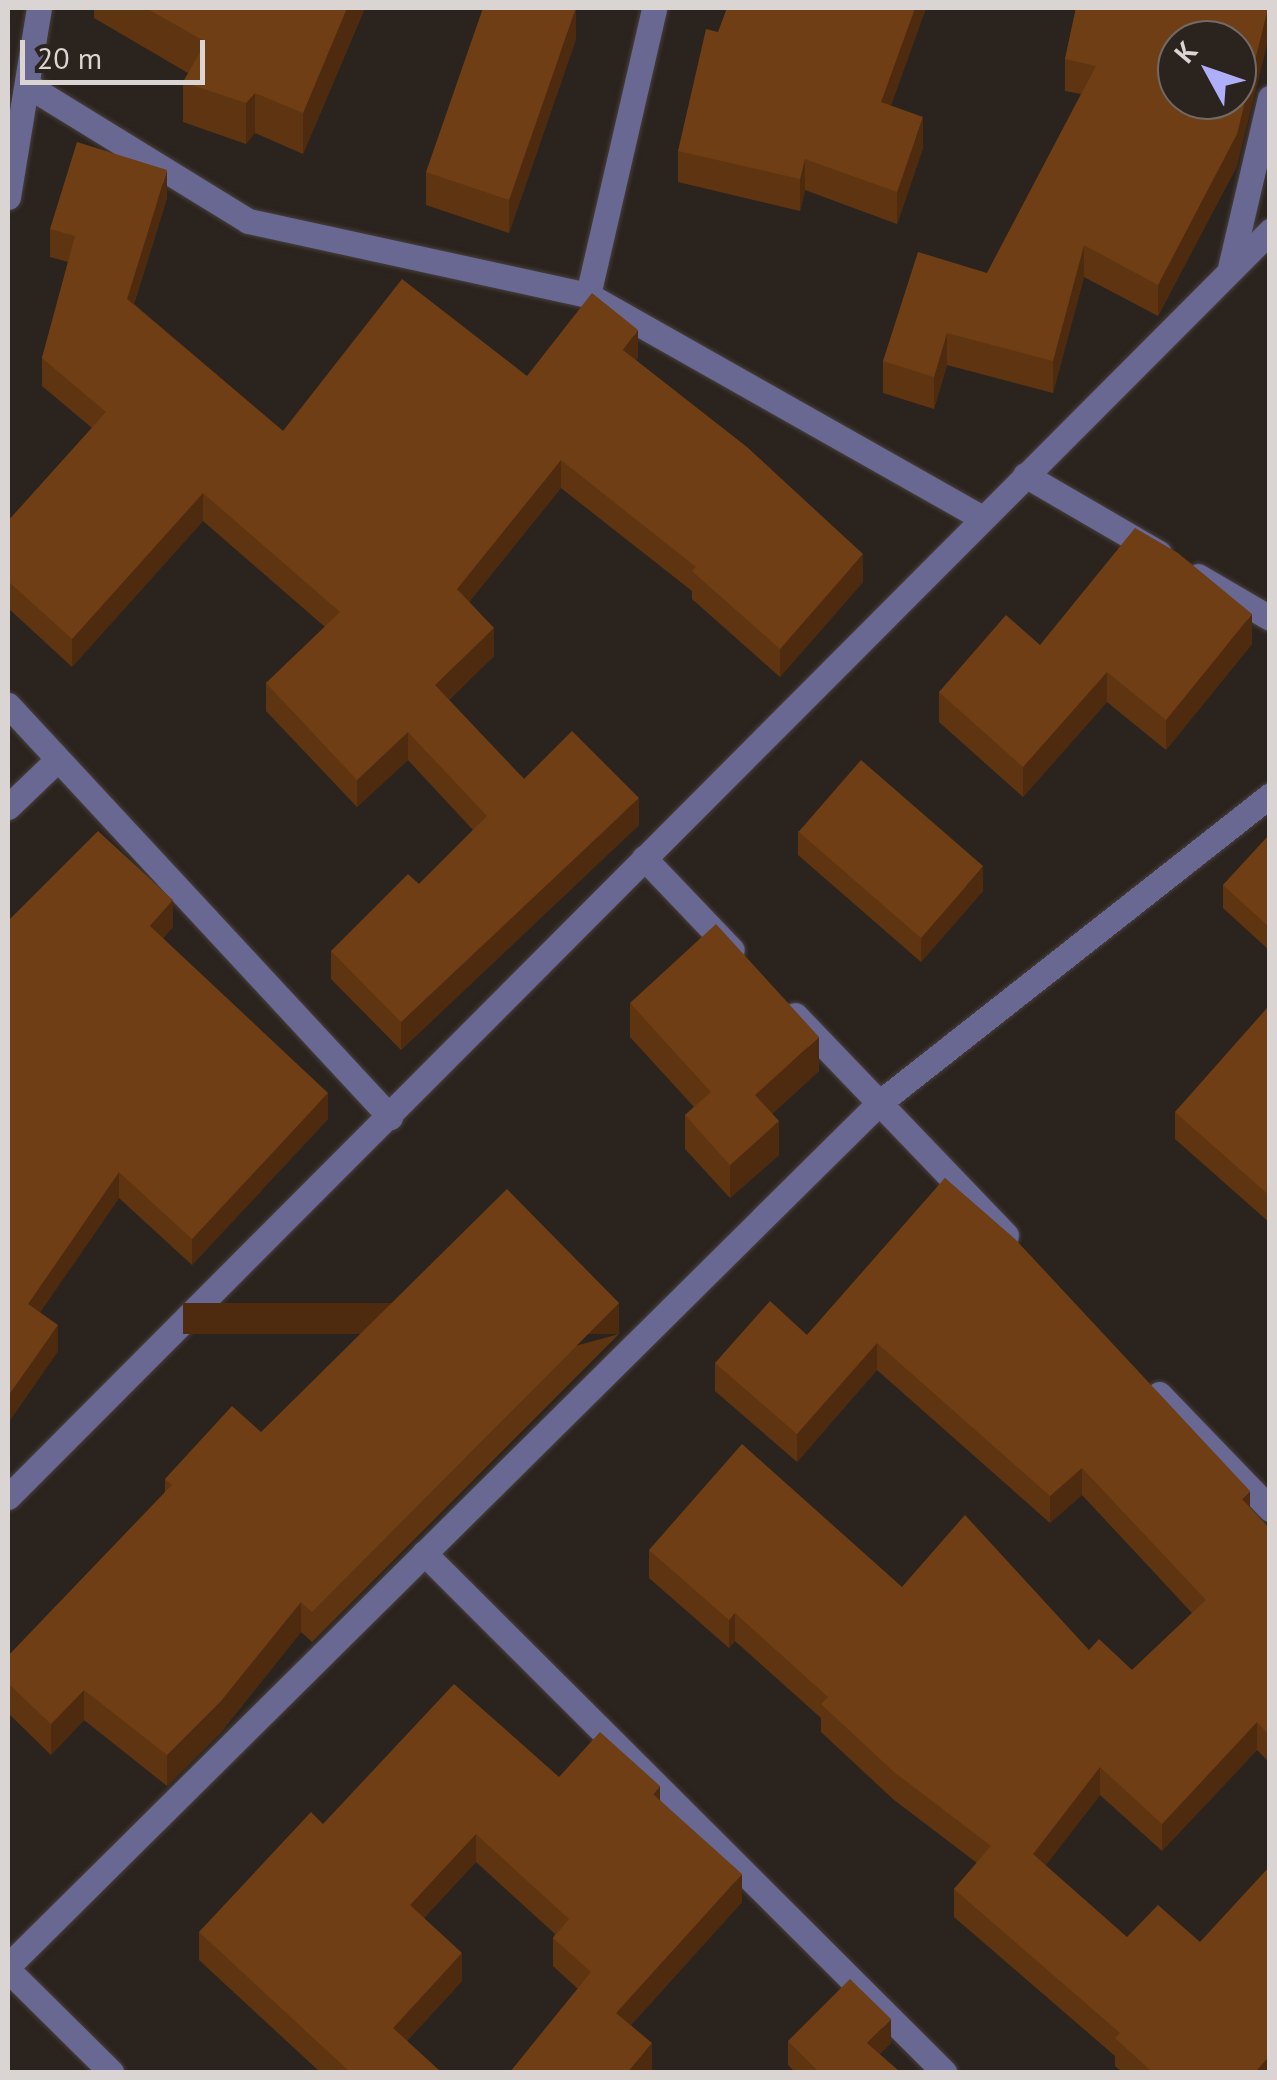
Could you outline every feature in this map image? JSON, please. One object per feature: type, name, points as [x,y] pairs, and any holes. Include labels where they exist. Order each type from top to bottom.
[{"type":"street","points":[[8,197],[38,8]]},
{"type":"street","points":[[588,295],[654,8]]},
{"type":"street","points":[[27,86],[248,221],[588,295],[982,518]]},
{"type":"street","points":[[1230,271],[1270,98]]},
{"type":"street","points":[[8,1498],[1270,231]]},
{"type":"street","points":[[1025,475],[1270,618]]},
{"type":"street","points":[[8,705],[390,1117]]},
{"type":"street","points":[[8,807],[56,761]]},
{"type":"street","points":[[112,2072],[8,1968],[879,1103],[1270,795]]},
{"type":"street","points":[[644,858],[754,974]]},
{"type":"street","points":[[782,1002],[1027,1257]]},
{"type":"street","points":[[1135,1369],[1270,1509]]},
{"type":"street","points":[[424,1553],[944,2072]]},
{"type":"building","points":[[146,8],[347,8],[303,113],[255,93],[246,103],[183,82],[206,42]]},
{"type":"building","points":[[483,8],[576,8],[509,200],[426,172]]},
{"type":"building","points":[[727,8],[915,8],[881,102],[923,117],[897,192],[805,159],[800,179],[678,151],[706,29],[718,32]]},
{"type":"building","points":[[1076,8],[1268,8],[1257,53],[1257,20],[1157,20],[1157,120],[1240,120],[1237,134],[1158,285],[1084,245],[1053,361],[947,333],[934,377],[883,361],[918,252],[987,273],[1096,66],[1065,59]]},
{"type":"building","points":[[77,142],[167,170],[127,299],[283,431],[402,279],[527,376],[592,293],[638,330],[623,350],[747,447],[863,554],[780,649],[692,571],[696,567],[561,460],[457,589],[494,628],[435,685],[524,779],[572,731],[639,798],[401,1022],[331,951],[408,874],[419,884],[487,816],[408,732],[357,780],[266,683],[340,612],[203,493],[72,639],[8,581],[8,521],[106,412],[42,358],[75,236],[50,229]]},
{"type":"building","points":[[1135,528],[1178,553],[1252,614],[1166,720],[1107,672],[1023,767],[939,692],[1006,615],[1040,645]]},
{"type":"building","points":[[861,760],[983,866],[921,938],[799,832]]},
{"type":"building","points":[[98,831],[173,900],[150,926],[328,1093],[192,1239],[119,1172],[28,1304],[58,1325],[8,1396],[8,921]]},
{"type":"building","points":[[1270,834],[1270,928],[1223,885]]},
{"type":"building","points":[[716,924],[819,1037],[755,1095],[779,1121],[730,1165],[685,1115],[711,1092],[630,1003]]},
{"type":"building","points":[[1267,1008],[1270,1010],[1270,1196],[1175,1112]]},
{"type":"building","points":[[945,1178],[1015,1239],[1250,1491],[1242,1499],[1270,1529],[1270,1736],[1257,1722],[1162,1824],[1100,1767],[1033,1854],[1127,1937],[1158,1905],[1200,1942],[1270,1866],[1270,2056],[1255,2072],[1152,2072],[1115,2038],[1120,2033],[954,1889],[991,1846],[894,1772],[821,1704],[828,1697],[735,1613],[729,1620],[649,1550],[742,1444],[902,1587],[965,1515],[1089,1650],[1099,1639],[1132,1670],[1206,1600],[1082,1468],[1050,1496],[877,1343],[797,1434],[715,1363],[770,1301],[807,1335]]},
{"type":"building","points":[[507,1189],[619,1303],[312,1612],[301,1602],[221,1701],[167,1755],[84,1690],[51,1724],[8,1683],[8,1656],[172,1485],[165,1479],[232,1406],[261,1432]]},
{"type":"building","points":[[454,1684],[559,1777],[600,1732],[660,1786],[653,1794],[742,1874],[616,2013],[652,2043],[628,2072],[510,2072],[591,1972],[553,1938],[569,1919],[476,1834],[410,1905],[462,1953],[393,2028],[441,2072],[350,2072],[199,1932],[311,1812],[323,1824]]},
{"type":"building","points":[[850,1979],[891,2019],[867,2043],[900,2072],[819,2072],[788,2041]]}]
